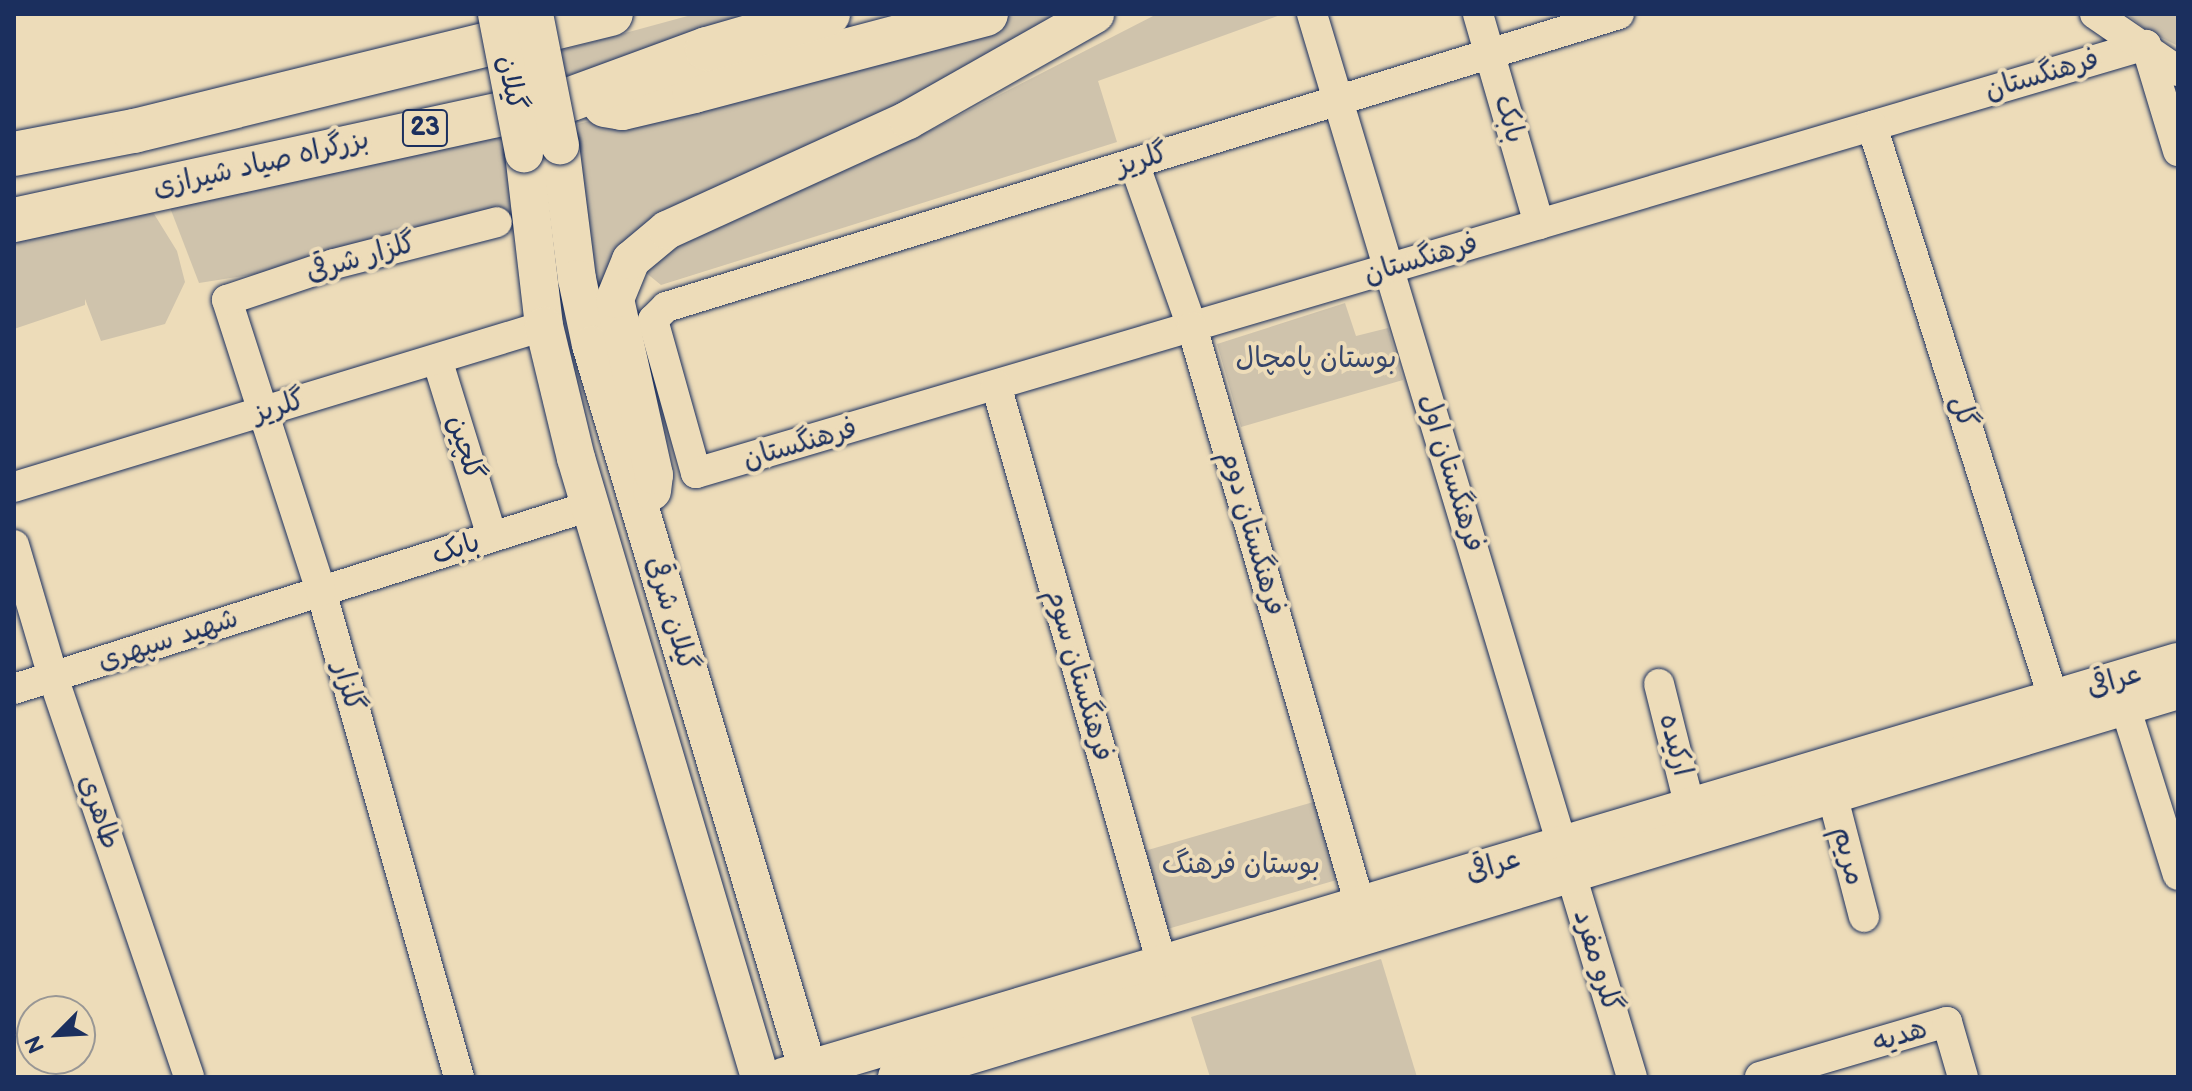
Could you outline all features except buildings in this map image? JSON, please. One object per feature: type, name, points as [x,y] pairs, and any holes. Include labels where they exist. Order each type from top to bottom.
[{"type":"highway","name":"23","points":[[14,154],[150,128],[611,14]]},
{"type":"highway","name":"بزرگراه صیاد شیرازی","points":[[14,220],[571,99],[707,49],[828,14]]},
{"type":"highway","points":[[571,99],[622,108],[986,14]]},
{"type":"main road","name":"گیلان","points":[[497,14],[542,149]]},
{"type":"main road","name":"گیلان","points":[[534,14],[542,149]]},
{"type":"main road","points":[[646,534],[654,475],[615,299],[631,260],[667,230],[908,120],[1095,14]]},
{"type":"main road","name":"گیلان شرقی","points":[[542,149],[544,326],[590,506],[760,1077]]},
{"type":"main road","name":"گیلان شرقی","points":[[542,149],[646,534],[792,1017],[800,1075]]},
{"type":"main road","name":"عراقی","points":[[800,1075],[1360,905],[1567,859],[1832,794],[2058,712],[2178,662]]},
{"type":"main road","name":"عراقی","points":[[897,1077],[939,1071],[1567,859],[1690,807],[2058,712],[2125,706],[2178,690]]},
{"type":"main road","points":[[671,778],[716,764]]},
{"type":"main road","points":[[747,1031],[792,1017]]},
{"type":"street","name":"فرهنگستان اول","points":[[1312,14],[1567,859]]},
{"type":"street","name":"بابک","points":[[1478,14],[1539,224]]},
{"type":"street","points":[[2095,14],[2146,45],[2178,71]]},
{"type":"street","name":"گلریز","points":[[696,473],[653,320],[666,307],[1614,15]]},
{"type":"street","points":[[2146,45],[2178,151]]},
{"type":"street","name":"فرهنگستان","points":[[696,473],[2146,45]]},
{"type":"street","name":"گل","points":[[1872,126],[2058,712]]},
{"type":"street","name":"فرهنگستان دوم","points":[[1134,163],[1192,327],[1360,905]]},
{"type":"street","name":"گلزار شرقی","points":[[227,300],[334,264],[497,222]]},
{"type":"street","name":"گلزار","points":[[227,300],[321,591],[459,1077]]},
{"type":"street","name":"گلریز","points":[[14,487],[544,326]]},
{"type":"street","name":"گلچین","points":[[437,359],[492,537]]},
{"type":"street","name":"فرهنگستان سوم","points":[[996,385],[1162,964]]},
{"type":"street","name":"بابک","points":[[321,591],[590,506]]},
{"type":"street","name":"طاهری","points":[[14,545],[53,677],[189,1077]]},
{"type":"street","name":"شهید سپهری","points":[[14,689],[321,591]]},
{"type":"street","name":"ارکیده","points":[[1659,684],[1690,807]]},
{"type":"street","points":[[2125,706],[2178,875]]},
{"type":"street","name":"مریم","points":[[1832,794],[1864,917]]},
{"type":"street","name":"گلرو مفرد","points":[[1567,859],[1632,1077]]},
{"type":"street","name":"هدیه","points":[[1760,1077],[1850,1064],[1947,1022],[1963,1077]]},
{"type":"green space","points":[[695,14],[779,14],[552,80],[548,54]]},
{"type":"green space","points":[[1017,14],[1078,14],[627,252],[626,439],[562,128]]},
{"type":"green space","points":[[1157,14],[1283,14],[1098,81],[1117,142],[661,285],[645,272],[646,257],[929,131]]},
{"type":"green space","points":[[2127,14],[2178,14],[2178,46],[2146,30]]},
{"type":"green space","points":[[504,132],[517,214],[276,271],[199,283],[169,205]]},
{"type":"green space","points":[[151,209],[177,251],[185,282],[165,324],[101,341],[85,299],[85,305],[14,329],[14,241]]},
{"type":"green space","name":"بوستان پامچال","points":[[1345,303],[1356,336],[1388,328],[1403,380],[1241,427],[1217,344]]},
{"type":"green space","name":"بوستان فرهنگ","points":[[1317,801],[1340,879],[1164,930],[1141,852]]},
{"type":"green space","points":[[1381,959],[1417,1077],[1210,1077],[1191,1017]]}]
